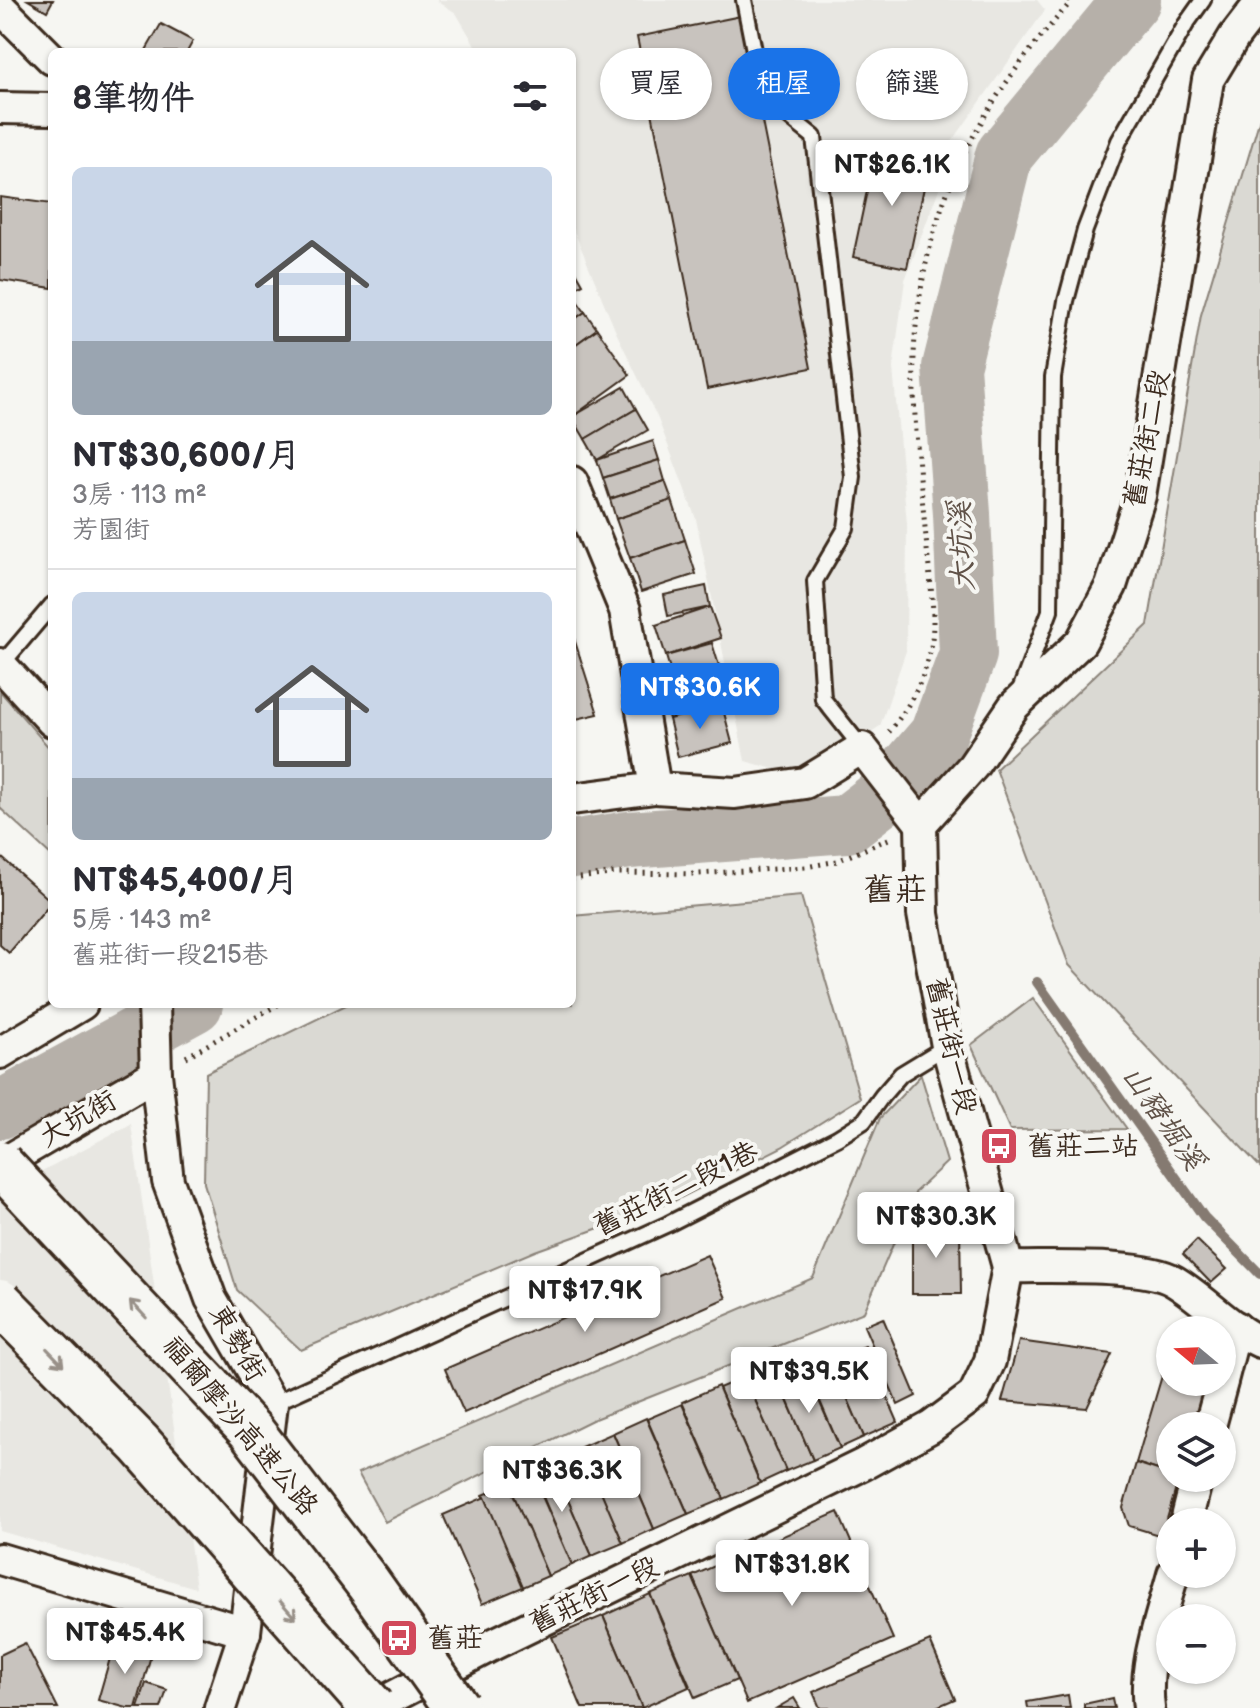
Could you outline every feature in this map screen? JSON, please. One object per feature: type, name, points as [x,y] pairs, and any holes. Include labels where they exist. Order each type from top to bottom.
[{"type":"highway","name":"福爾摩沙高速公路","points":[[0,1164],[120,1288],[251,1431],[368,1583],[457,1708]]},
{"type":"highway","points":[[0,1302],[140,1444],[372,1708]]},
{"type":"highway","points":[[368,1583],[492,1708]]},
{"type":"street","name":"舊莊街二段","points":[[915,816],[973,766],[1014,706],[1081,642],[1111,586],[1140,496],[1208,80],[1234,37],[1260,3]]},
{"type":"street","points":[[0,7],[48,55]]},
{"type":"street","points":[[0,108],[48,109]]},
{"type":"street","points":[[576,492],[625,610],[655,788]]},
{"type":"street","points":[[0,664],[48,717]]},
{"type":"street","points":[[576,798],[655,788],[735,793],[805,783],[865,753],[915,816]]},
{"type":"street","name":"舊莊街一段","points":[[372,1708],[494,1644],[864,1464],[931,1427],[974,1395],[990,1361],[1008,1267],[947,1046],[923,914],[915,816]]},
{"type":"street","points":[[0,1053],[75,1008]]},
{"type":"street","name":"東勢街","points":[[154,1008],[156,1074],[168,1181],[211,1299],[272,1404],[245,1632],[220,1708]]},
{"type":"street","name":"大坑街","points":[[0,1164],[156,1074]]},
{"type":"street","points":[[1008,1267],[1144,1270],[1172,1279],[1248,1335],[1260,1362]]},
{"type":"street","points":[[1236,1356],[1248,1335]]},
{"type":"street","points":[[0,1559],[245,1632]]},
{"type":"street","points":[[1149,1708],[1146,1691],[1170,1588]]},
{"type":"lane","points":[[744,0],[763,96],[814,137],[853,477],[846,528],[815,581],[823,699],[865,753]]},
{"type":"lane","points":[[1014,706],[1050,611],[1053,377],[1066,301],[1085,230],[1119,141],[1203,0]]},
{"type":"lane","points":[[0,664],[48,610]]},
{"type":"lane","name":"舊莊街二段1巷","points":[[272,1404],[668,1224],[837,1138],[864,1121],[901,1074],[947,1046]]},
{"type":"path","points":[[865,753],[898,721],[915,692],[931,650],[933,607],[916,427],[915,379],[919,299],[933,232],[958,163],[976,128],[1013,71],[1071,2],[1069,0]]},
{"type":"path","points":[[576,878],[616,873],[698,874],[806,867],[837,861],[915,816]]},
{"type":"path","points":[[156,1074],[272,1008]]},
{"type":"shaded area","points":[[436,0],[1037,0],[1045,10],[968,119],[968,48],[856,48],[856,120],[967,120],[937,163],[946,170],[905,280],[893,368],[907,524],[906,651],[880,726],[803,777],[745,761],[696,519],[658,419],[616,332],[576,236],[576,48],[477,48],[456,13]]},
{"type":"shaded area","points":[[1260,118],[1260,1167],[1069,965],[996,769],[1148,625],[1201,315]]},
{"type":"shaded area","points":[[0,691],[48,746],[48,852],[0,808]]},
{"type":"shaded area","points":[[801,896],[860,1098],[782,1147],[674,1201],[535,1251],[301,1350],[237,1290],[204,1183],[206,1073],[340,1008],[576,1008],[576,916]]},
{"type":"shaded area","points":[[1033,998],[1127,1129],[1010,1130],[971,1045]]},
{"type":"shaded area","points":[[921,1075],[947,1162],[916,1191],[864,1312],[592,1420],[385,1522],[358,1473],[813,1278],[880,1118]]},
{"type":"shaded area","points":[[131,1124],[196,1588],[0,1531],[0,1193]]},
{"type":"building","points":[[28,0],[53,0],[47,11]]},
{"type":"building","points":[[741,16],[747,48],[728,48],[728,120],[762,120],[811,368],[707,389],[654,120],[712,120],[712,48],[639,48],[637,37]]},
{"type":"building","points":[[161,24],[193,41],[189,48],[147,48]]},
{"type":"building","points":[[876,148],[930,159],[907,268],[853,257]]},
{"type":"building","points":[[0,197],[48,203],[48,287],[0,280]]},
{"type":"building","points":[[576,272],[583,284],[576,288]]},
{"type":"building","points":[[576,300],[585,312],[576,318]]},
{"type":"building","points":[[585,312],[597,329],[576,344],[576,318]]},
{"type":"building","points":[[597,329],[630,375],[576,414],[576,344]]},
{"type":"building","points":[[624,387],[636,409],[585,439],[576,424],[576,415]]},
{"type":"building","points":[[636,409],[648,430],[597,460],[585,439]]},
{"type":"building","points":[[653,441],[659,460],[603,478],[597,460]]},
{"type":"building","points":[[659,460],[665,481],[610,499],[603,478]]},
{"type":"building","points":[[665,481],[672,500],[616,519],[610,499]]},
{"type":"building","points":[[672,500],[685,540],[630,558],[616,519]]},
{"type":"building","points":[[685,540],[696,574],[641,592],[630,558]]},
{"type":"building","points":[[706,586],[710,607],[668,616],[664,595]]},
{"type":"building","points":[[710,607],[721,638],[666,656],[656,625]]},
{"type":"building","points":[[712,643],[721,672],[675,686],[666,656]]},
{"type":"building","points":[[576,645],[598,714],[576,719]]},
{"type":"building","points":[[715,678],[722,705],[669,719],[661,693]]},
{"type":"building","points":[[722,705],[732,743],[678,757],[669,719]]},
{"type":"building","points":[[0,856],[48,898],[48,907],[9,953],[0,945]]},
{"type":"building","points":[[912,1226],[960,1226],[961,1294],[912,1294]]},
{"type":"building","points":[[1197,1240],[1227,1269],[1211,1283],[1183,1254]]},
{"type":"building","points":[[707,1255],[726,1298],[464,1413],[445,1369]]},
{"type":"building","points":[[883,1318],[916,1396],[898,1405],[864,1326]]},
{"type":"building","points":[[1019,1341],[1112,1354],[1087,1408],[1002,1401]]},
{"type":"building","points":[[865,1346],[898,1422],[864,1437],[831,1360]]},
{"type":"building","points":[[831,1360],[864,1437],[840,1448],[807,1371]]},
{"type":"building","points":[[771,1363],[813,1460],[786,1471],[744,1375]]},
{"type":"building","points":[[805,1369],[840,1448],[813,1460],[779,1381]]},
{"type":"building","points":[[745,1377],[786,1471],[760,1483],[719,1388]]},
{"type":"building","points":[[718,1386],[760,1483],[724,1499],[682,1402]]},
{"type":"building","points":[[1156,1396],[1203,1396],[1198,1412],[1156,1412],[1156,1469],[1136,1463]]},
{"type":"building","points":[[682,1404],[724,1499],[688,1514],[647,1419]]},
{"type":"building","points":[[646,1418],[688,1514],[654,1529],[613,1433]]},
{"type":"building","points":[[613,1433],[654,1529],[623,1543],[581,1447]]},
{"type":"building","points":[[583,1449],[623,1543],[592,1556],[552,1463]]},
{"type":"building","points":[[552,1463],[592,1556],[572,1565],[532,1471]]},
{"type":"building","points":[[1136,1463],[1156,1469],[1156,1492],[1175,1492],[1170,1508],[1156,1508],[1156,1534],[1129,1526],[1123,1508]]},
{"type":"building","points":[[532,1473],[572,1565],[548,1576],[508,1483]]},
{"type":"building","points":[[509,1484],[548,1576],[523,1587],[483,1495]]},
{"type":"building","points":[[485,1497],[523,1587],[482,1604],[443,1515]]},
{"type":"building","points":[[838,1512],[893,1639],[747,1703],[692,1576]]},
{"type":"building","points":[[692,1576],[737,1680],[695,1698],[650,1594]]},
{"type":"building","points":[[650,1594],[689,1687],[642,1708],[603,1616]]},
{"type":"building","points":[[603,1616],[642,1708],[582,1708],[552,1637]]},
{"type":"building","points":[[115,1641],[152,1652],[136,1708],[98,1700]]},
{"type":"building","points":[[930,1641],[955,1699],[934,1708],[820,1708],[813,1692]]},
{"type":"building","points":[[25,1643],[58,1708],[0,1708],[0,1655]]},
{"type":"building","points":[[146,1683],[167,1690],[161,1708],[138,1708]]},
{"type":"building","points":[[1068,1695],[1070,1708],[1028,1708],[1027,1702]]},
{"type":"building","points":[[794,1698],[800,1708],[777,1708]]},
{"type":"building","points":[[1112,1698],[1114,1708],[1084,1708],[1084,1704]]},
{"type":"waterway","name":"大坑溪","points":[[576,848],[629,840],[847,824],[890,791],[938,735],[968,654],[951,367],[1004,155],[1132,0]]},
{"type":"waterway","name":"山豬堀溪","points":[[1037,982],[1204,1217],[1260,1274]]},
{"type":"waterway","name":"大坑溪","points":[[0,1110],[187,1008]]},
{"type":"place","name":"舊莊二站","points":[[999,1146]]},
{"type":"place","name":"舊莊","points":[[399,1638]]},
{"type":"district","name":"舊莊","points":[[895,890]]}]
